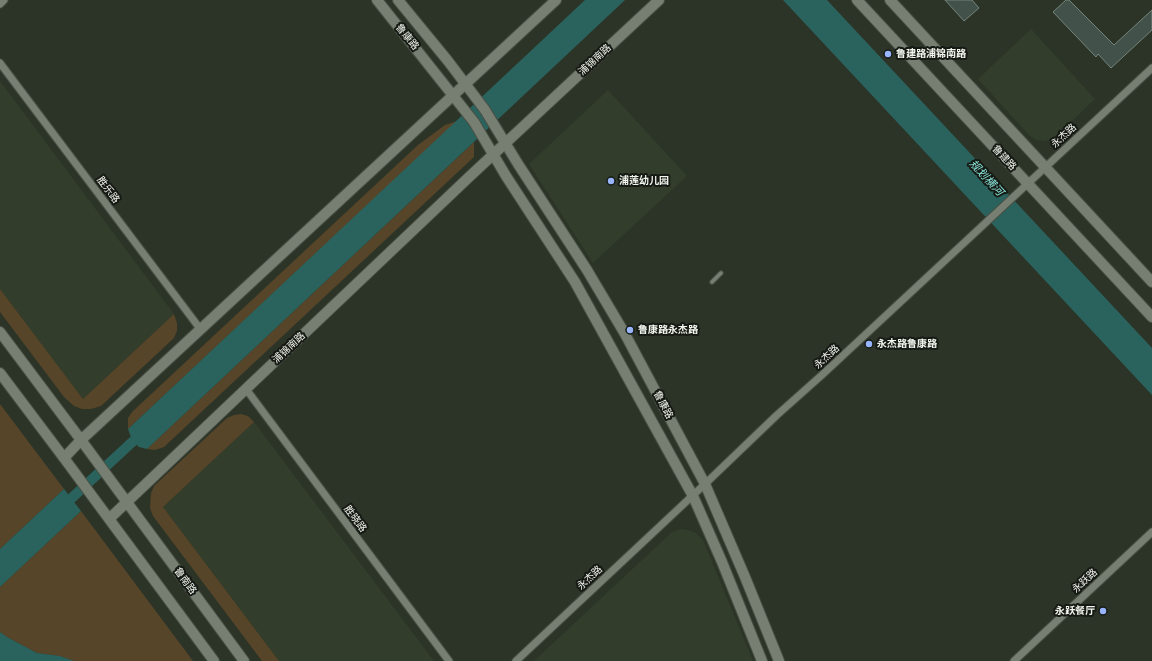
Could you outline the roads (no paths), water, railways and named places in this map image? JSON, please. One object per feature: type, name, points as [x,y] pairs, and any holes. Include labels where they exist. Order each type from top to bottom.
[{"type":"street","points":[[0,4],[4,0]]},
{"type":"street","name":"鲁康路","points":[[377,0],[474,122],[506,176],[575,282],[693,496],[722,562],[762,661]]},
{"type":"street","name":"鲁康路","points":[[398,0],[448,61],[485,110],[505,144],[587,270],[625,334],[705,484],[779,661]]},
{"type":"street","points":[[64,458],[81,440],[556,0]]},
{"type":"street","name":"浦锦南路","points":[[109,519],[468,178],[659,0]]},
{"type":"street","name":"鲁建路","points":[[857,0],[1152,317]]},
{"type":"street","points":[[890,0],[1152,282]]},
{"type":"street","name":"胜乐路","points":[[0,63],[201,330]]},
{"type":"street","name":"永杰路","points":[[516,661],[693,496],[777,414],[823,374],[1152,68]]},
{"type":"street","points":[[0,332],[81,440]]},
{"type":"street","points":[[0,372],[214,661]]},
{"type":"street","name":"胜晓路","points":[[246,389],[449,661]]},
{"type":"street","name":"鲁南路","points":[[81,440],[244,661]]},
{"type":"street","name":"永跃路","points":[[1014,661],[1152,532]]},
{"type":"lane","points":[[712,282],[721,273]]},
{"type":"water","points":[[585,0],[625,0],[147,449],[139,447],[132,440],[128,429]]},
{"type":"water","name":"规划横河","points":[[783,0],[827,0],[1152,348],[1152,395]]},
{"type":"water","points":[[64,489],[81,511],[0,587],[0,549]]},
{"type":"water","points":[[0,632],[37,653],[60,656],[74,661],[0,661]]},
{"type":"waterway","points":[[61,508],[143,432]]},
{"type":"place","name":"鲁建路浦锦南路","points":[[888,54]]},
{"type":"place","name":"浦莲幼儿园","points":[[611,181]]},
{"type":"place","name":"鲁康路永杰路","points":[[630,330]]},
{"type":"place","name":"永杰路鲁康路","points":[[869,344]]},
{"type":"place","name":"永跃餐厅","points":[[1103,611]]}]
